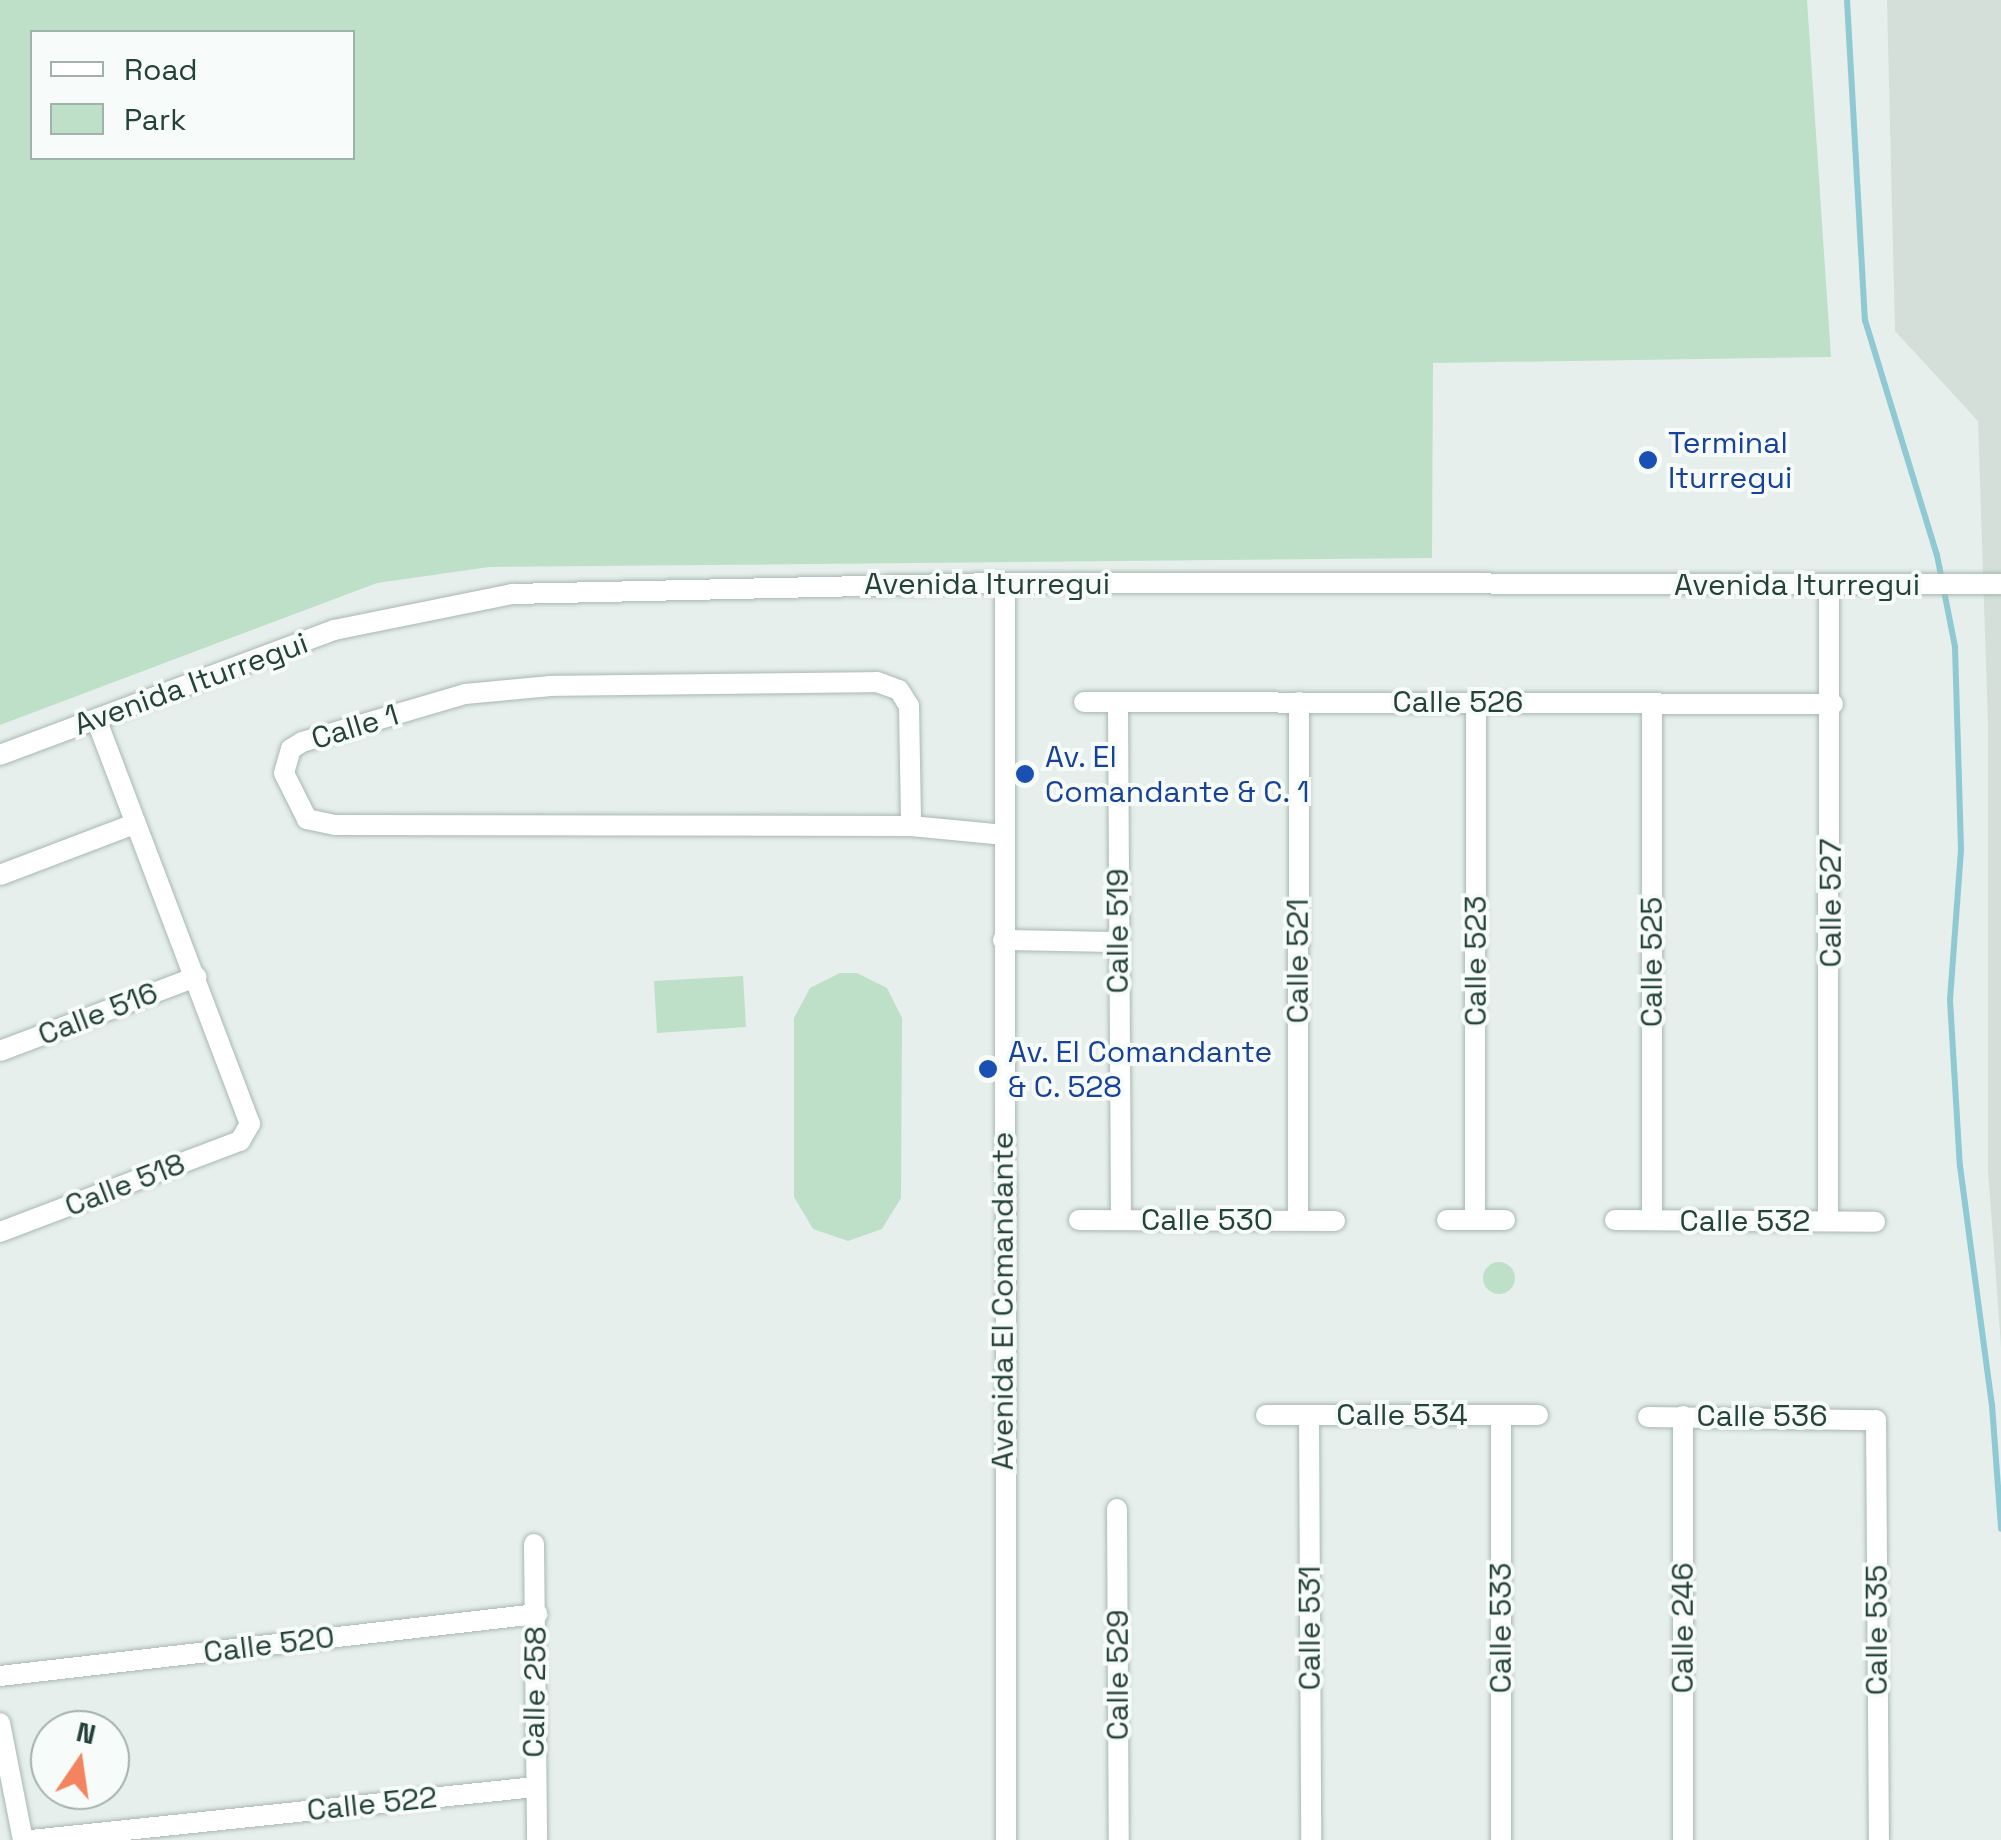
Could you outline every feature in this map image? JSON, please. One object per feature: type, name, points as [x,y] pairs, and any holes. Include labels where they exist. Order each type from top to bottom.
[{"type":"street","name":"Avenida Iturregui","points":[[0,755],[334,630],[478,598],[1006,583],[2001,584]]},
{"type":"street","name":"Avenida El Comandante","points":[[1006,583],[1006,1840]]},
{"type":"street","name":"Calle 527","points":[[1828,1221],[1832,704],[1829,585]]},
{"type":"street","name":"Calle 1","points":[[912,826],[909,706],[899,690],[878,682],[484,692],[302,742],[284,762],[302,813],[335,826],[912,826],[1005,835]]},
{"type":"street","name":"Calle 526","points":[[1084,702],[1832,704]]},
{"type":"street","name":"Calle 521","points":[[1298,1220],[1299,702]]},
{"type":"street","name":"Calle 523","points":[[1476,702],[1476,1220]]},
{"type":"street","name":"Calle 519","points":[[1118,703],[1121,1220]]},
{"type":"street","name":"Calle 525","points":[[1652,703],[1652,1220]]},
{"type":"street","points":[[96,719],[196,977]]},
{"type":"street","points":[[0,875],[134,824]]},
{"type":"street","points":[[1004,940],[1118,942]]},
{"type":"street","name":"Calle 516","points":[[0,1051],[196,977]]},
{"type":"street","name":"Calle 518","points":[[0,1232],[247,1134],[247,1114],[196,977]]},
{"type":"street","name":"Calle 530","points":[[1079,1220],[1335,1220]]},
{"type":"street","points":[[1447,1220],[1505,1220]]},
{"type":"street","name":"Calle 532","points":[[1615,1220],[1875,1222]]},
{"type":"street","name":"Calle 534","points":[[1266,1415],[1538,1415]]},
{"type":"street","name":"Calle 531","points":[[1309,1415],[1310,1840]]},
{"type":"street","name":"Calle 533","points":[[1501,1840],[1502,1415]]},
{"type":"street","name":"Calle 246","points":[[1682,1840],[1683,1416]]},
{"type":"street","name":"Calle 536","points":[[1648,1417],[1876,1420]]},
{"type":"street","name":"Calle 535","points":[[1876,1420],[1879,1840]]},
{"type":"street","name":"Calle 529","points":[[1117,1510],[1119,1840]]},
{"type":"street","name":"Calle 258","points":[[534,1544],[537,1840]]},
{"type":"street","name":"Calle 520","points":[[0,1676],[537,1614]]},
{"type":"street","points":[[0,1723],[23,1840]]},
{"type":"street","name":"Calle 522","points":[[32,1840],[534,1787]]},
{"type":"shaded area","points":[[1887,0],[2001,0],[2001,1346],[1988,1170],[1988,725],[1978,421],[1895,331]]},
{"type":"green space","points":[[0,0],[1807,0],[1831,357],[1433,363],[1432,558],[489,567],[377,583],[0,725]]},
{"type":"green space","points":[[840,973],[857,973],[887,988],[902,1018],[901,1198],[882,1229],[848,1241],[813,1229],[794,1197],[794,1018],[810,988]]},
{"type":"green space","points":[[743,976],[746,1027],[657,1033],[654,981]]},
{"type":"green space","points":[[1499,1262],[1511,1266],[1515,1278],[1511,1290],[1499,1294],[1487,1290],[1483,1278],[1487,1266]]},
{"type":"waterway","points":[[1847,0],[1865,320],[1937,555],[1955,647],[1961,850],[1950,1000],[1960,1166],[1992,1405],[2001,1529]]},
{"type":"place","name":"Terminal Iturregui","points":[[1648,460]]},
{"type":"place","name":"Av. El Comandante & C. 1","points":[[1025,774]]},
{"type":"place","name":"Av. El Comandante & C. 528","points":[[988,1069]]}]
